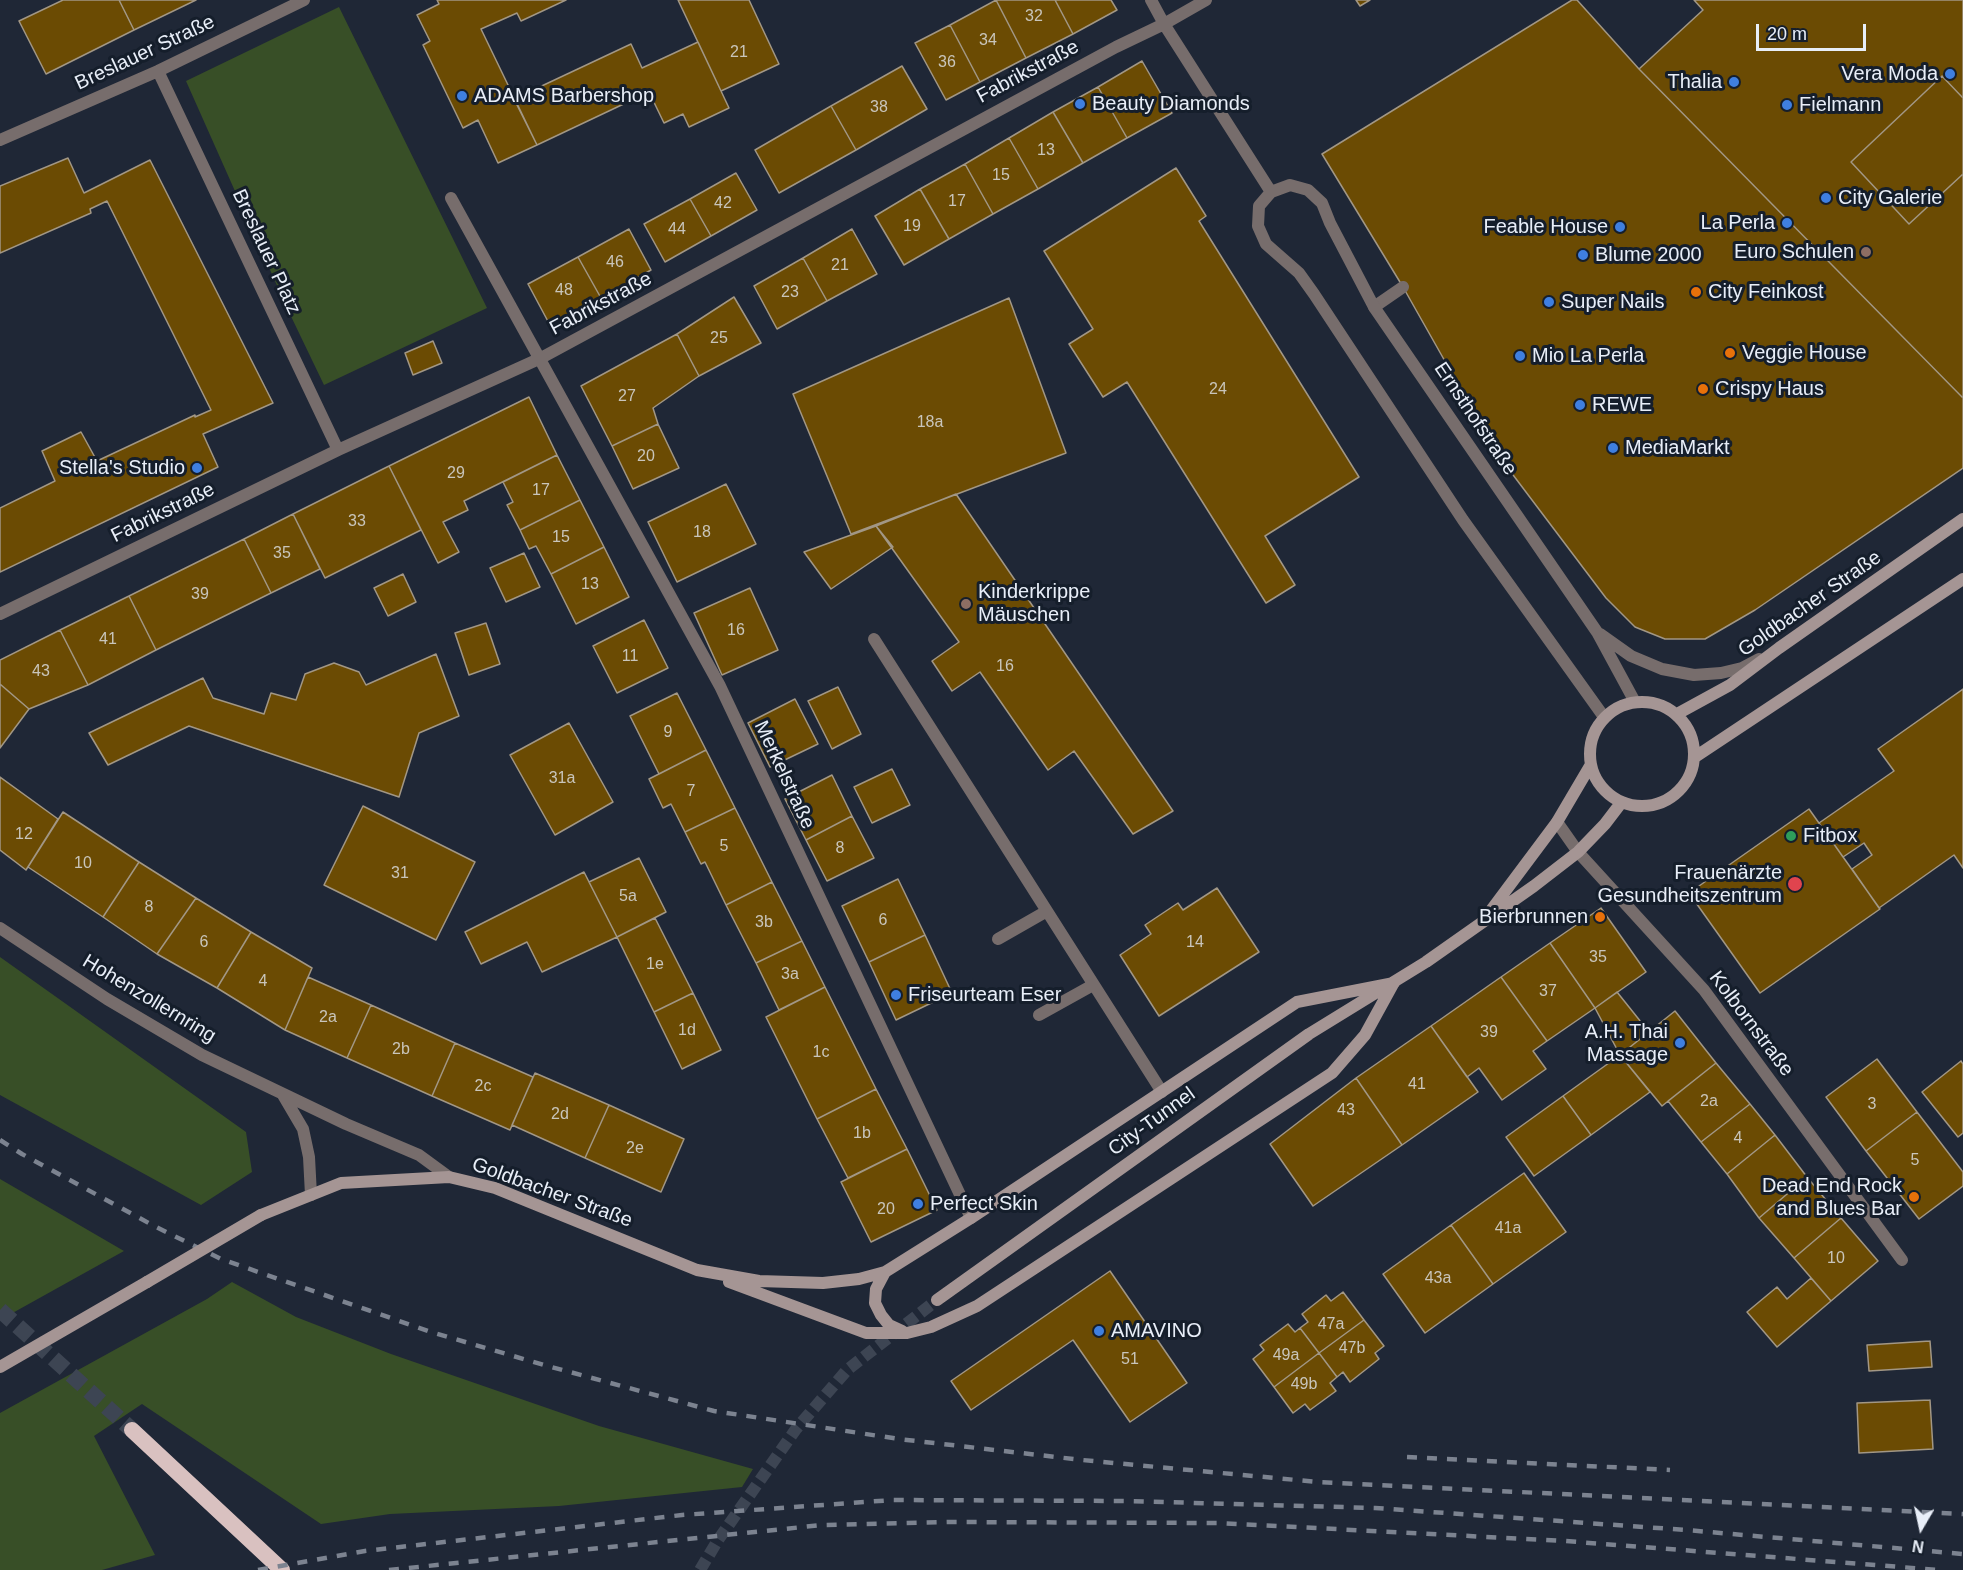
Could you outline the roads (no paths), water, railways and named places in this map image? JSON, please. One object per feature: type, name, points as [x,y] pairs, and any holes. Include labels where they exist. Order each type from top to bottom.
[{"type":"highway","points":[[132,1430],[282,1570]]},
{"type":"main road","name":"Goldbacher Straße","points":[[1677,714],[1730,685],[1963,519]]},
{"type":"main road","points":[[1695,757],[1963,579]]},
{"type":"main road","points":[[1635,702],[1657,704],[1677,714],[1687,727],[1693,742],[1695,757],[1691,774],[1683,788],[1670,799],[1654,806],[1638,807],[1621,803],[1601,788],[1590,766],[1591,740],[1596,728],[1604,717],[1618,707],[1635,702]]},
{"type":"main road","points":[[1482,922],[1557,822],[1590,766]]},
{"type":"main road","points":[[697,1270],[866,1333],[907,1333],[931,1327],[977,1306],[1332,1073],[1365,1035],[1394,983],[1578,852],[1621,803]]},
{"type":"main road","name":"Goldbacher Straße","points":[[0,1368],[261,1215],[341,1183],[449,1177],[495,1188],[697,1270],[759,1281],[823,1283],[859,1279],[885,1272],[971,1218],[1297,1002],[1394,983]]},
{"type":"main road","name":"City-Tunnel","points":[[937,1300],[1309,1034],[1394,983]]},
{"type":"main road","points":[[885,1272],[876,1289],[875,1303],[889,1325],[907,1333]]},
{"type":"street","name":"Breslauer Straße","points":[[0,140],[158,70],[304,0]]},
{"type":"street","points":[[1151,0],[1271,192],[1258,206],[1258,226],[1266,244],[1299,273],[1462,520],[1604,717]]},
{"type":"street","name":"Fabrikstraße","points":[[0,614],[339,450],[541,358],[1206,0]]},
{"type":"street","name":"Breslauer Platz","points":[[158,70],[339,450]]},
{"type":"street","name":"Ernsthofstraße","points":[[1271,192],[1290,184],[1308,190],[1322,203],[1330,224],[1374,307],[1597,632],[1635,702]]},
{"type":"street","points":[[451,198],[541,358]]},
{"type":"street","points":[[1374,307],[1403,287]]},
{"type":"street","name":"Merkelstraße","points":[[541,358],[720,686],[971,1218]]},
{"type":"street","points":[[1597,632],[1631,656],[1662,669],[1694,675],[1721,674],[1742,668],[1779,648]]},
{"type":"street","points":[[874,639],[1161,1092]]},
{"type":"street","name":"Kolbornstraße","points":[[1557,822],[1578,852],[1704,990],[1902,1260]]},
{"type":"street","points":[[998,939],[1047,911]]},
{"type":"street","name":"Hohenzollernring","points":[[0,928],[107,999],[202,1055],[283,1095],[419,1155],[449,1177]]},
{"type":"street","points":[[1040,1015],[1094,985]]},
{"type":"street","points":[[283,1095],[303,1129],[309,1157],[310,1196]]},
{"type":"tunnel","points":[[700,1570],[718,1540],[796,1429],[847,1370],[937,1300]]},
{"type":"tunnel","points":[[0,1310],[132,1430]]},
{"type":"railway","points":[[0,1140],[156,1227],[221,1259],[431,1332],[714,1411],[899,1439],[1082,1460],[1318,1482],[1963,1514]]},
{"type":"railway","points":[[1407,1457],[1670,1470]]},
{"type":"railway","points":[[258,1570],[365,1551],[682,1515],[893,1500],[1126,1501],[1375,1508],[1686,1530],[1963,1554]]},
{"type":"railway","points":[[389,1570],[822,1525],[950,1522],[1219,1523],[1565,1541],[1939,1570]]},
{"type":"place","name":"Vera Moda","points":[[1950,74]]},
{"type":"place","name":"Thalia","points":[[1734,82]]},
{"type":"place","name":"ADAMS Barbershop","points":[[462,96]]},
{"type":"place","name":"Beauty Diamonds","points":[[1080,104]]},
{"type":"place","name":"Fielmann","points":[[1787,105]]},
{"type":"place","name":"City Galerie","points":[[1826,198]]},
{"type":"place","name":"La Perla","points":[[1787,223]]},
{"type":"place","name":"Feable House","points":[[1620,227]]},
{"type":"place","name":"Euro Schulen","points":[[1866,252]]},
{"type":"place","name":"Blume 2000","points":[[1583,255]]},
{"type":"place","name":"City Feinkost","points":[[1696,292]]},
{"type":"place","name":"Super Nails","points":[[1549,302]]},
{"type":"place","name":"Veggie House","points":[[1730,353]]},
{"type":"place","name":"Mio La Perla","points":[[1520,356]]},
{"type":"place","name":"Crispy Haus","points":[[1703,389]]},
{"type":"place","name":"REWE","points":[[1580,405]]},
{"type":"place","name":"MediaMarkt","points":[[1613,448]]},
{"type":"place","name":"Stella's Studio","points":[[197,468]]},
{"type":"place","name":"Kinderkrippe Mäuschen","points":[[966,604]]},
{"type":"place","name":"Fitbox","points":[[1791,836]]},
{"type":"place","name":"Frauenärzte Gesundheitszentrum","points":[[1795,884]]},
{"type":"place","name":"Bierbrunnen","points":[[1600,917]]},
{"type":"place","name":"Friseurteam Eser","points":[[896,995]]},
{"type":"place","name":"A.H. Thai Massage","points":[[1680,1043]]},
{"type":"place","name":"Dead End Rock and Blues Bar","points":[[1914,1197]]},
{"type":"place","name":"Perfect Skin","points":[[918,1204]]},
{"type":"place","name":"AMAVINO","points":[[1099,1331]]}]
